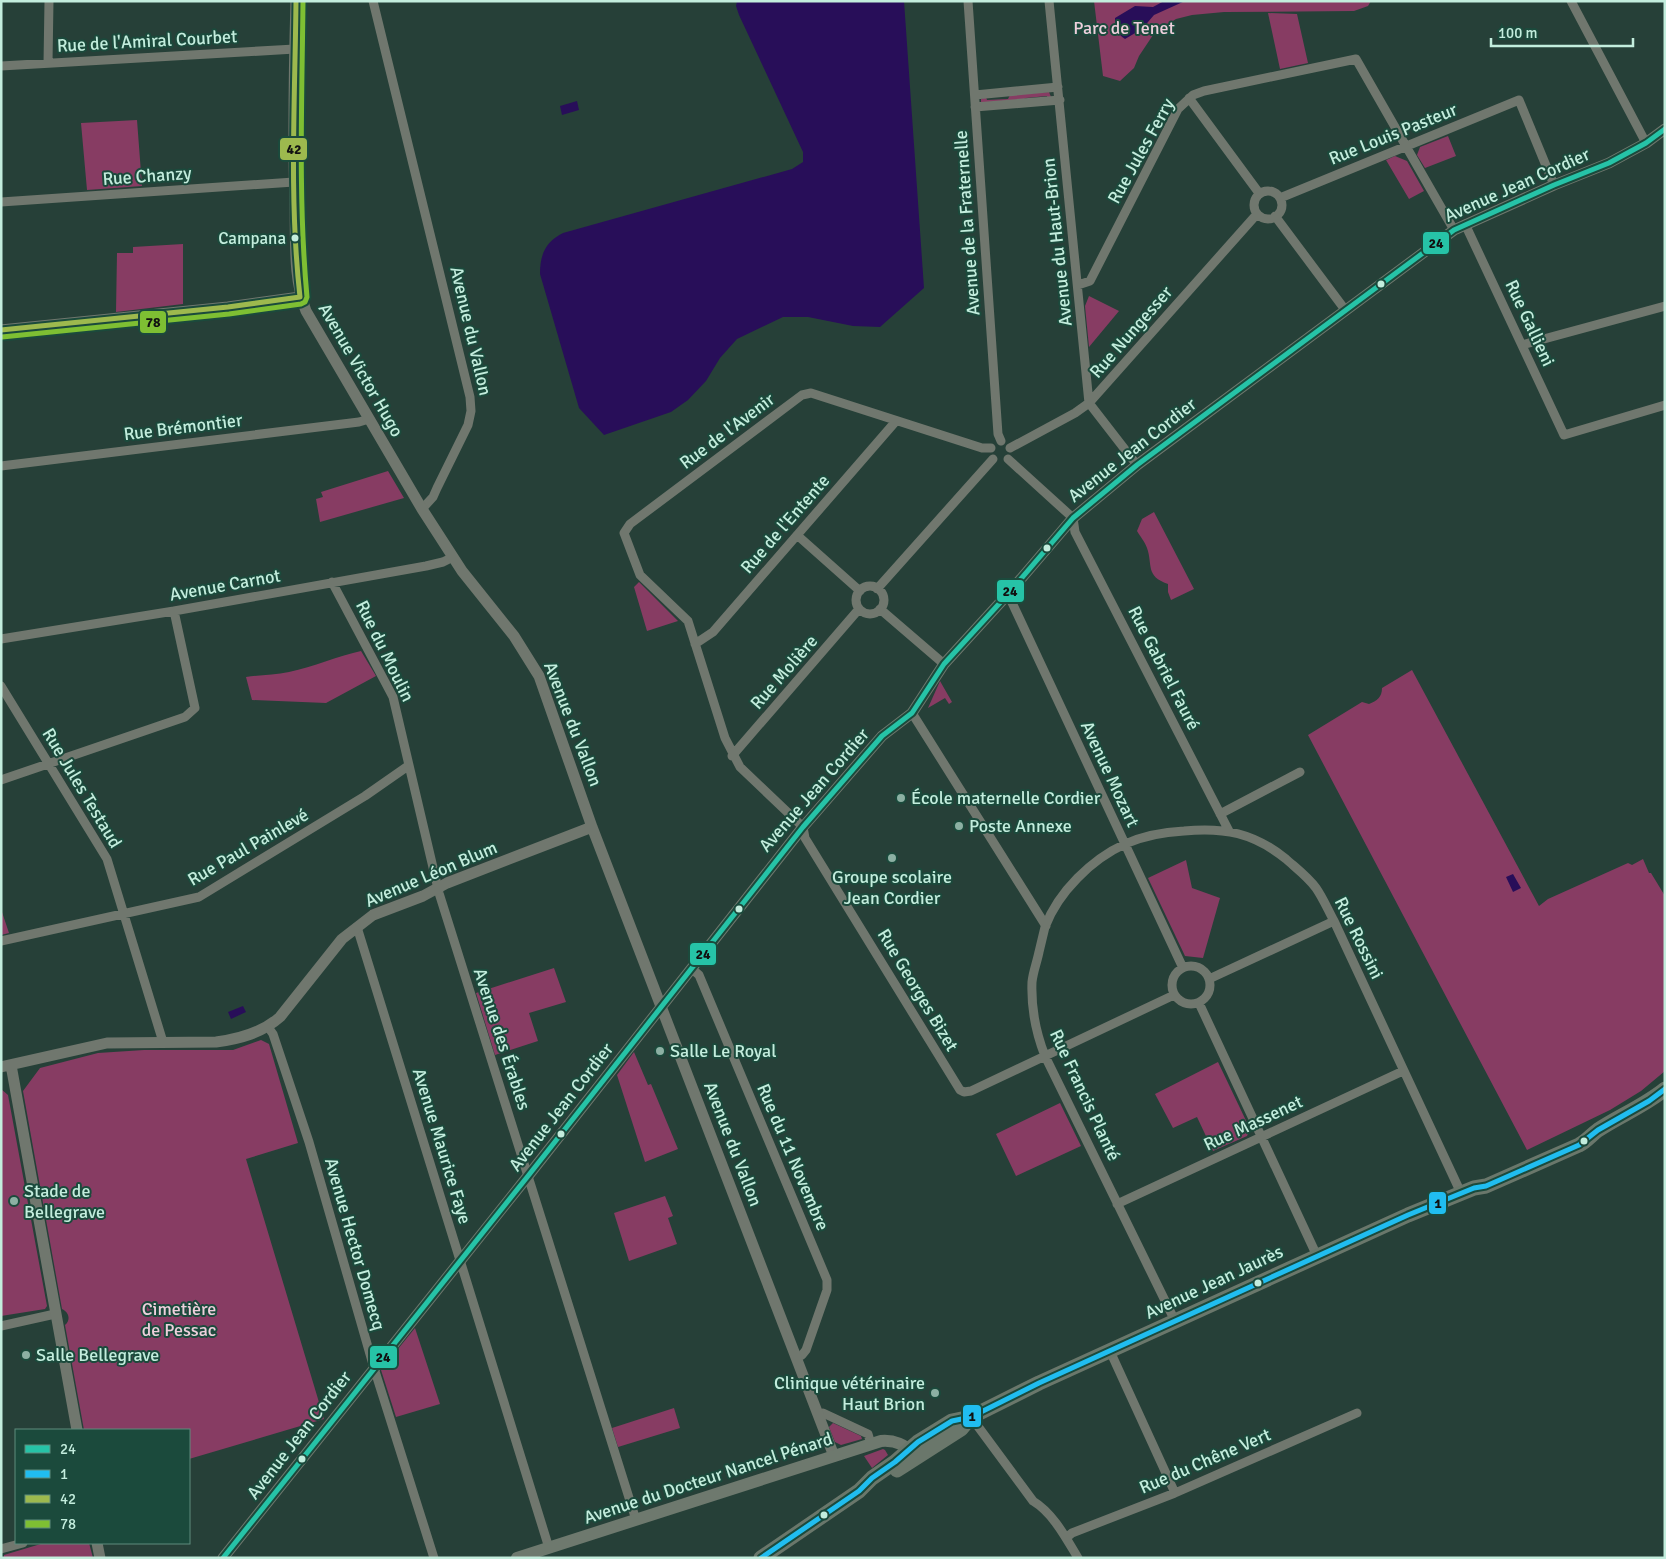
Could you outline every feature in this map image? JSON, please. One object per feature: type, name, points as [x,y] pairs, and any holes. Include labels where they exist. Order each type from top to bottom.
[{"type":"main road","name":"Avenue Jean Jaurès","points":[[761,1558],[859,1491],[872,1478],[961,1429],[971,1417],[1011,1396],[1316,1256],[1467,1191],[1483,1179],[1581,1135],[1597,1131],[1663,1093]]},
{"type":"main road","name":"Avenue du Docteur Nancel Pénard","points":[[517,1558],[880,1441],[891,1440],[913,1454]]},
{"type":"street","points":[[48,63],[49,1]]},
{"type":"street","name":"Avenue Victor Hugo","points":[[296,1],[294,182],[296,261],[300,297],[306,311],[422,509]]},
{"type":"street","name":"Avenue du Vallon","points":[[373,1],[470,397],[471,411],[468,425],[432,497],[422,509],[453,556],[514,636],[539,676],[592,827],[834,1456]]},
{"type":"street","name":"Avenue de la Fraternelle","points":[[968,1],[998,434],[1001,441]]},
{"type":"street","name":"Avenue du Haut-Brion","points":[[1049,1],[1089,403]]},
{"type":"street","points":[[1571,1],[1646,143]]},
{"type":"street","name":"Rue de l'Amiral Courbet","points":[[1,66],[295,49]]},
{"type":"street","name":"Rue Jules Ferry","points":[[1078,285],[1090,281],[1178,109],[1193,94],[1356,59],[1405,146]]},
{"type":"street","points":[[974,95],[1058,87]]},
{"type":"street","points":[[1189,98],[1259,194]]},
{"type":"street","points":[[975,107],[1060,100]]},
{"type":"street","name":"Rue Louis Pasteur","points":[[1280,198],[1519,100],[1554,185]]},
{"type":"street","name":"Avenue Jean Cordier","points":[[223,1558],[662,1007],[803,826],[882,736],[912,713],[944,664],[1008,594],[1073,518],[1137,465],[1454,230],[1554,185],[1609,163],[1646,143],[1665,129]]},
{"type":"street","points":[[1405,146],[1454,230]]},
{"type":"street","name":"Rue Chanzy","points":[[1,202],[294,182]]},
{"type":"street","points":[[1268,191],[1273,192],[1280,198],[1280,210],[1275,216],[1264,218],[1257,214],[1254,206],[1256,197],[1259,194],[1268,191]]},
{"type":"street","name":"Rue Nungesser","points":[[1010,448],[1075,413],[1089,403],[1257,214]]},
{"type":"street","points":[[1275,216],[1346,311]]},
{"type":"street","name":"Rue Gallieni","points":[[1465,224],[1564,436],[1665,405]]},
{"type":"street","points":[[1,330],[228,307],[300,297]]},
{"type":"street","points":[[1522,345],[1665,306]]},
{"type":"street","name":"Rue de l'Avenir","points":[[695,644],[688,621],[640,575],[624,533],[630,524],[802,395],[811,393],[982,448],[990,448]]},
{"type":"street","points":[[1089,403],[1137,465]]},
{"type":"street","name":"Rue Brémontier","points":[[1,466],[369,419]]},
{"type":"street","name":"Rue de l'Entente","points":[[695,644],[713,632],[896,421]]},
{"type":"street","points":[[1001,441],[1008,444],[1011,452],[1008,459],[998,461],[993,459],[990,448],[996,442],[1001,441]]},
{"type":"street","points":[[877,589],[993,459]]},
{"type":"street","points":[[1008,459],[1073,518]]},
{"type":"street","name":"Rue Gabriel Fauré","points":[[1073,518],[1075,532],[1229,831]]},
{"type":"street","points":[[797,535],[860,591]]},
{"type":"street","name":"Avenue Carnot","points":[[1,639],[174,611],[426,566],[443,562],[453,556]]},
{"type":"street","name":"Rue du Moulin","points":[[332,582],[394,697],[408,766]]},
{"type":"street","points":[[868,586],[877,589],[884,600],[880,609],[872,614],[863,612],[859,609],[856,602],[860,591],[868,586]]},
{"type":"street","name":"Avenue Mozart","points":[[1008,594],[1183,968]]},
{"type":"street","name":"Rue Molière","points":[[732,756],[859,609]]},
{"type":"street","points":[[880,609],[944,664]]},
{"type":"street","points":[[1,780],[185,717],[191,713],[194,708],[174,611]]},
{"type":"street","points":[[695,644],[732,756],[740,767],[803,826]]},
{"type":"street","name":"Rue Jules Testaud","points":[[1,686],[107,859],[163,1042]]},
{"type":"street","points":[[912,713],[1046,926]]},
{"type":"street","name":"Avenue des Érables","points":[[408,766],[437,888],[636,1520]]},
{"type":"street","name":"Rue Paul Painlevé","points":[[1,941],[199,897],[365,796],[408,766]]},
{"type":"street","points":[[1220,814],[1300,772]]},
{"type":"street","name":"Rue Georges Bizet","points":[[803,826],[805,838],[960,1090],[964,1092],[970,1091],[1045,1056]]},
{"type":"street","name":"Avenue Léon Blum","points":[[6,1066],[107,1043],[216,1042],[233,1040],[268,1028],[280,1017],[342,939],[373,915],[592,827]]},
{"type":"street","name":"Rue Rossini","points":[[1125,844],[1165,832],[1201,829],[1229,831],[1254,840],[1276,851],[1316,887],[1334,921],[1403,1071],[1467,1191]]},
{"type":"street","name":"Rue Francis Planté","points":[[1125,844],[1100,858],[1062,896],[1046,926],[1032,981],[1034,1011],[1038,1037],[1045,1056],[1175,1321]]},
{"type":"street","points":[[1209,979],[1334,921]]},
{"type":"street","name":"Avenue Maurice Faye","points":[[357,927],[549,1548]]},
{"type":"street","points":[[1195,967],[1206,973],[1209,979],[1209,990],[1204,1000],[1188,1004],[1182,1002],[1174,995],[1172,983],[1178,972],[1183,968],[1195,967]]},
{"type":"street","name":"Rue du 11 Novembre","points":[[692,969],[699,975],[827,1280],[827,1290],[806,1350],[802,1355],[796,1357]]},
{"type":"street","points":[[1045,1056],[1174,995]]},
{"type":"street","points":[[1199,1002],[1316,1256]]},
{"type":"street","name":"Avenue Hector Domecq","points":[[268,1028],[273,1034],[309,1142],[374,1368],[434,1558]]},
{"type":"street","points":[[6,1066],[77,1429]]},
{"type":"street","name":"Rue Massenet","points":[[1118,1204],[1403,1071]]},
{"type":"street","points":[[1,1326],[55,1314]]},
{"type":"street","points":[[1110,1351],[1175,1493]]},
{"type":"street","points":[[818,1415],[823,1413],[861,1430],[868,1434],[871,1444]]},
{"type":"street","name":"Rue du Chêne Vert","points":[[1066,1538],[1072,1533],[1175,1493],[1357,1414]]},
{"type":"street","points":[[971,1417],[1033,1502],[1043,1508],[1066,1538],[1078,1558]]},
{"type":"street","points":[[1,1549],[19,1544]]},
{"type":"street","points":[[97,1544],[100,1558]]},
{"type":"green space","name":"Parc de Tenet","points":[[1094,1],[1371,1],[1368,6],[1354,11],[1224,12],[1192,15],[1176,19],[1155,32],[1139,56],[1134,68],[1120,81],[1103,76]]},
{"type":"green space","points":[[1268,13],[1297,14],[1308,63],[1280,69]]},
{"type":"green space","points":[[1049,92],[1051,97],[1047,98],[1047,96],[981,103],[981,99],[986,97],[987,100],[1008,99],[1010,95]]},
{"type":"green space","points":[[137,120],[142,186],[87,190],[81,123]]},
{"type":"green space","points":[[1448,136],[1456,156],[1425,168],[1417,155],[1420,147]]},
{"type":"green space","points":[[1395,156],[1407,161],[1424,191],[1409,199],[1386,160]]},
{"type":"green space","points":[[183,244],[183,304],[116,312],[117,253],[133,253],[133,247]]},
{"type":"green space","points":[[1089,296],[1119,311],[1089,347],[1085,306]]},
{"type":"green space","points":[[388,471],[404,498],[320,522],[316,499],[323,497],[321,492]]},
{"type":"green space","points":[[1154,512],[1194,589],[1171,600],[1168,584],[1153,574],[1147,548],[1137,531],[1142,519]]},
{"type":"green space","points":[[639,582],[678,621],[647,631],[634,587]]},
{"type":"green space","points":[[361,651],[376,676],[326,703],[252,700],[246,677],[289,672]]},
{"type":"green space","points":[[1412,670],[1539,906],[1548,899],[1628,863],[1632,865],[1643,859],[1649,873],[1651,873],[1665,896],[1665,1071],[1641,1091],[1610,1110],[1527,1150],[1308,735],[1362,702],[1369,704],[1374,702],[1380,696],[1382,688]]},
{"type":"green space","points":[[940,681],[952,702],[949,704],[945,698],[928,708]]},
{"type":"green space","points":[[1186,860],[1192,888],[1220,898],[1203,958],[1185,956],[1148,878]]},
{"type":"green space","points":[[1,909],[9,933],[1,935]]},
{"type":"green space","points":[[554,968],[566,1002],[529,1013],[538,1041],[495,1055],[476,993]]},
{"type":"green space","name":"Cimetière de Pessac","points":[[261,1040],[269,1044],[298,1143],[246,1159],[324,1419],[190,1459],[190,1429],[84,1429],[65,1325],[68,1321],[68,1316],[62,1309],[23,1091],[40,1068],[98,1053],[144,1050],[233,1050]]},
{"type":"green space","points":[[634,1052],[648,1085],[651,1084],[678,1149],[645,1162],[617,1075]]},
{"type":"green space","points":[[1218,1062],[1250,1129],[1247,1136],[1213,1151],[1197,1117],[1173,1128],[1155,1094]]},
{"type":"green space","name":"Stade de Bellegrave","points":[[1,1089],[8,1095],[47,1306],[45,1309],[1,1316]]},
{"type":"green space","points":[[1060,1103],[1081,1146],[1016,1176],[996,1134]]},
{"type":"green space","points":[[665,1196],[673,1216],[668,1218],[677,1244],[629,1261],[614,1213]]},
{"type":"green space","points":[[415,1328],[440,1404],[396,1417],[381,1370]]},
{"type":"green space","points":[[674,1408],[680,1428],[618,1447],[612,1428]]},
{"type":"green space","points":[[833,1423],[861,1436],[862,1439],[841,1445],[835,1442],[829,1427]]},
{"type":"green space","points":[[883,1449],[888,1455],[872,1468],[864,1456]]},
{"type":"green space","points":[[41,1544],[89,1544],[93,1558],[4,1558],[4,1555]]},
{"type":"shaded area","points":[[737,1],[904,1],[924,288],[880,327],[853,326],[808,317],[783,317],[737,339],[720,358],[706,381],[688,400],[671,412],[604,435],[579,408],[540,274],[541,261],[548,245],[563,233],[792,169],[803,162],[803,152],[739,15],[736,6]]},
{"type":"shaded area","points":[[1164,1],[1185,1],[1154,15],[1142,29],[1125,39],[1118,33],[1115,18],[1135,6],[1153,7]]},
{"type":"shaded area","points":[[577,101],[579,110],[562,115],[560,106]]},
{"type":"shaded area","points":[[1513,874],[1521,888],[1513,892],[1506,877]]},
{"type":"shaded area","points":[[243,1006],[246,1012],[231,1019],[228,1012]]},
{"type":"transit line","name":"42","points":[[296,1],[294,186],[300,297]]},
{"type":"transit line","name":"78","points":[[2,337],[229,314],[305,302],[307,297],[302,223],[301,149],[303,1]]},
{"type":"transit line","name":"24","points":[[223,1558],[803,827],[882,736],[912,713],[944,664],[1008,594],[1073,518],[1137,465],[1454,230],[1554,185],[1609,163],[1646,143],[1665,129]]},
{"type":"transit line","name":"42","points":[[1,330],[228,307],[300,297]]},
{"type":"transit line","name":"1","points":[[761,1558],[859,1491],[872,1478],[895,1462],[918,1442],[952,1421],[971,1417],[1039,1383],[1408,1215],[1474,1188],[1486,1186],[1579,1145],[1598,1130],[1649,1101],[1665,1089]]},
{"type":"place","name":"Campana","points":[[295,238]]},
{"type":"place","name":"École maternelle Cordier","points":[[901,798]]},
{"type":"place","name":"Poste Annexe","points":[[959,826]]},
{"type":"place","name":"Groupe scolaire Jean Cordier","points":[[892,858]]},
{"type":"place","name":"Salle Le Royal","points":[[660,1051]]},
{"type":"place","name":"Stade de Bellegrave","points":[[14,1201]]},
{"type":"place","name":"Salle Bellegrave","points":[[26,1355]]},
{"type":"place","name":"Clinique vétérinaire Haut Brion","points":[[935,1393]]}]
